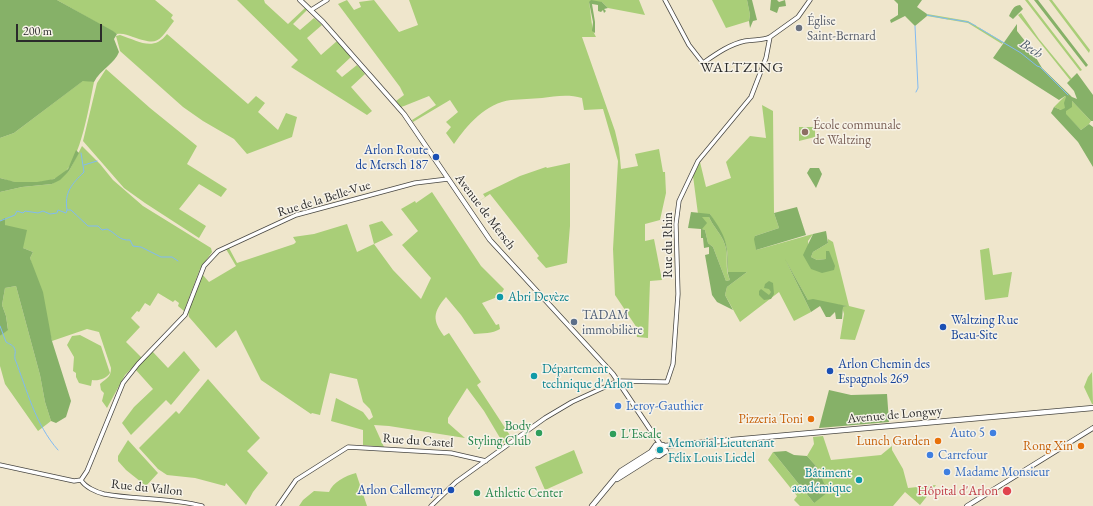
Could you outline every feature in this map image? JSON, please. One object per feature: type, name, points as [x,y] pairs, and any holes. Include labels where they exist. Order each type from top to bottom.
[{"type":"main road","name":"Avenue de Mersch","points":[[300,0],[311,10],[404,114],[490,240],[596,354],[618,381],[662,445]]},
{"type":"main road","name":"Avenue de Longwy","points":[[698,444],[662,445],[654,450],[660,456],[672,448],[698,444],[1093,408]]},
{"type":"main road","points":[[967,506],[1093,428]]},
{"type":"main road","name":"Avenue de Mersch","points":[[654,435],[654,450]]},
{"type":"main road","points":[[662,445],[665,452]]},
{"type":"main road","points":[[592,506],[611,484],[654,450]]},
{"type":"street","points":[[311,10],[327,0]]},
{"type":"street","points":[[665,0],[689,45],[703,62],[720,51],[742,41],[765,40],[798,16],[810,1]]},
{"type":"street","name":"Rue du Rhin","points":[[618,381],[667,382],[673,364],[678,294],[676,224],[679,201],[698,161],[751,97],[766,58],[770,37]]},
{"type":"street","name":"Rue de la Belle-Vue","points":[[80,480],[87,471],[123,383],[138,364],[185,315],[204,266],[218,251],[296,215],[415,183],[448,179]]},
{"type":"street","points":[[431,506],[456,482],[572,402],[618,381]]},
{"type":"street","name":"Rue du Castel","points":[[278,506],[296,480],[348,447],[411,452],[451,453],[486,461]]},
{"type":"street","name":"Rue du Vallon","points":[[0,465],[74,481],[80,480],[83,484],[103,494],[185,501],[202,506]]},
{"type":"green space","points":[[0,0],[57,0],[117,34],[114,39],[119,52],[114,60],[94,82],[83,81],[14,133],[0,138]]},
{"type":"green space","points":[[57,0],[155,0],[173,15],[171,18],[174,21],[161,38],[153,41],[142,40],[125,34],[117,34]]},
{"type":"green space","points":[[237,0],[264,0],[265,3],[288,24],[305,8],[307,10],[293,24],[300,30],[314,18],[322,25],[307,38],[321,55],[337,41],[351,57],[336,71],[342,77],[357,65],[365,74],[351,87],[372,111],[367,115],[291,67],[298,60]]},
{"type":"green space","points":[[347,0],[354,10],[361,7],[359,2],[374,0],[399,32],[418,25],[409,0],[639,0],[645,15],[608,8],[602,2],[589,2],[592,25],[596,37],[582,37],[615,131],[619,148],[621,169],[638,166],[635,154],[659,149],[663,172],[665,172],[666,193],[660,220],[645,224],[645,241],[654,239],[662,280],[650,281],[648,338],[637,337],[636,332],[639,331],[615,295],[613,249],[618,161],[603,109],[584,110],[582,98],[572,96],[557,96],[502,102],[493,105],[478,116],[454,144],[446,133],[451,127],[446,122],[458,112],[450,100],[413,122],[412,120],[436,105],[429,96],[401,107],[396,101],[404,95],[400,87],[338,4]]},
{"type":"green space","points":[[591,0],[602,2],[608,8],[604,9],[606,11],[604,13],[603,10],[601,12],[598,11],[598,5],[592,4],[595,33],[592,31],[593,22],[589,2]]},
{"type":"green space","points":[[712,0],[747,0],[750,15],[749,21],[726,28]]},
{"type":"green space","points":[[747,0],[752,0],[757,20],[753,21],[750,28],[750,15]]},
{"type":"green space","points":[[771,0],[777,0],[779,2],[785,0],[786,6],[779,7],[777,13],[770,10]]},
{"type":"green space","points":[[894,0],[922,0],[917,7],[927,14],[927,16],[915,26],[905,16],[891,23],[890,20],[898,15],[898,4]]},
{"type":"green space","points":[[1025,0],[1028,0],[1082,70],[1080,71]]},
{"type":"green space","points":[[1034,0],[1038,0],[1088,65],[1086,67]]},
{"type":"green space","points":[[1049,0],[1052,0],[1090,50],[1089,53]]},
{"type":"green space","points":[[1020,5],[1023,9],[1013,19],[1009,16],[1011,12],[1014,7]]},
{"type":"green space","points":[[1021,13],[1039,39],[1072,79],[1070,80],[1018,15]]},
{"type":"green space","points":[[927,14],[968,21],[1003,42],[1002,44],[968,23],[927,16]]},
{"type":"green space","points":[[1017,24],[1017,31],[1029,46],[1042,68],[1072,97],[1077,99],[1074,91],[1067,83],[1077,73],[1093,95],[1093,121],[1091,121],[1072,101],[1072,107],[1066,111],[1066,114],[1081,130],[1089,124],[1093,127],[1093,167],[1078,142],[1051,113],[1054,107],[1061,110],[1065,108],[1064,103],[1066,97],[1065,96],[1059,100],[993,58]]},
{"type":"green space","points":[[167,34],[248,104],[256,96],[265,103],[258,112],[278,130],[286,113],[297,117],[292,137],[247,154],[234,139],[203,121],[183,107],[120,51],[116,36],[120,35],[145,44],[151,44],[156,43]]},
{"type":"green space","points":[[106,69],[150,108],[197,146],[187,164],[227,189],[221,197],[199,184],[179,209],[206,226],[199,238],[124,188],[83,141],[97,83]]},
{"type":"green space","points":[[84,80],[94,82],[87,118],[75,157],[63,174],[46,181],[26,183],[13,182],[0,178],[0,138],[14,133]]},
{"type":"green space","points":[[1065,96],[1072,101],[1091,121],[1081,130],[1061,110],[1054,107]]},
{"type":"green space","points":[[762,105],[773,111],[774,213],[779,228],[755,236],[756,250],[813,234],[808,241],[811,269],[826,259],[817,260],[811,257],[813,252],[828,243],[828,239],[833,242],[849,306],[865,310],[855,340],[840,339],[844,314],[842,307],[846,306],[808,300],[786,261],[811,312],[794,321],[779,292],[740,322],[725,295],[727,287],[747,272],[728,273],[728,254],[723,236],[710,214],[698,214],[693,176],[700,162],[706,187],[731,178],[726,162],[750,136],[766,138]]},
{"type":"green space","points":[[799,127],[815,127],[815,137],[799,141]]},
{"type":"green space","points":[[82,146],[113,180],[143,206],[211,248],[212,252],[200,269],[184,311],[178,306],[179,303],[175,300],[173,302],[158,293],[150,306],[145,303],[139,312],[137,311],[131,318],[140,327],[126,342],[142,358],[125,375],[107,408],[102,401],[104,393],[101,390],[100,384],[108,378],[111,368],[99,332],[87,329],[52,341],[30,258],[33,252],[23,248],[5,225],[5,219],[0,221],[0,192],[22,187],[52,184],[69,171]]},
{"type":"green space","points":[[76,150],[79,153],[69,171],[60,180],[52,184],[22,187],[0,192],[0,178],[15,182],[37,182],[54,179],[68,169]]},
{"type":"green space","points":[[570,163],[570,226],[567,263],[546,268],[537,258],[539,256],[490,194],[470,207],[485,197],[483,194],[520,176],[546,167]]},
{"type":"green space","points":[[810,168],[819,168],[822,174],[816,188],[807,173]]},
{"type":"green space","points":[[432,192],[481,266],[504,289],[500,296],[482,303],[496,325],[499,324],[500,329],[497,331],[474,334],[446,297],[436,312],[436,321],[440,330],[444,336],[449,333],[481,382],[477,385],[511,437],[503,443],[484,411],[467,388],[448,418],[448,423],[465,438],[374,425],[384,447],[363,445],[363,430],[331,421],[336,398],[363,412],[369,420],[373,417],[370,409],[363,402],[357,379],[330,373],[320,415],[311,414],[261,380],[236,330],[216,348],[189,317],[188,312],[202,274],[209,282],[236,266],[226,249],[229,248],[237,263],[294,244],[296,242],[293,237],[314,234],[347,224],[357,252],[374,244],[393,270],[421,299],[431,278],[402,245],[418,231],[401,209],[415,201],[416,203]]},
{"type":"green space","points":[[797,207],[806,235],[756,250],[754,239],[755,236],[779,228],[774,213]]},
{"type":"green space","points":[[691,212],[710,214],[720,229],[727,248],[728,272],[747,272],[727,287],[725,295],[733,310],[717,302],[712,295],[705,255],[709,254],[709,247],[704,248],[703,238],[701,238],[701,229],[688,228]],"holes":[[[702,217],[709,217],[722,237],[725,245],[730,280],[726,281],[713,247],[708,243],[705,230],[702,229],[707,223]]]},
{"type":"green space","points":[[702,217],[709,217],[724,241],[727,271],[730,280],[726,281],[713,247],[708,243],[705,230],[701,229]]},
{"type":"green space","points":[[5,218],[5,225],[27,230],[23,248],[33,252],[30,258],[43,292],[52,341],[71,401],[66,417],[56,423],[51,421],[45,402],[40,375],[16,286],[5,288],[2,305],[6,316],[8,330],[0,336],[0,221]]},
{"type":"green space","points":[[382,221],[393,235],[374,244],[369,225]]},
{"type":"green space","points":[[826,231],[828,243],[813,252],[811,257],[817,260],[826,259],[826,251],[829,251],[835,266],[834,270],[822,273],[811,269],[803,255],[813,234]]},
{"type":"green space","points":[[989,248],[993,275],[1012,272],[1008,297],[985,300],[980,250]]},
{"type":"green space","points":[[785,259],[808,300],[813,299],[847,306],[843,307],[842,319],[836,319],[835,312],[830,317],[826,317],[820,306],[811,312]]},
{"type":"green space","points":[[769,281],[773,283],[774,294],[771,299],[764,300],[759,295],[759,291],[761,289],[769,295],[771,292],[769,289],[764,288],[765,284]]},
{"type":"green space","points":[[16,286],[51,421],[38,431],[5,384],[0,366],[0,336],[8,329],[6,316],[2,305],[5,288]]},
{"type":"green space","points":[[80,335],[101,346],[110,373],[102,379],[92,380],[91,386],[79,383],[76,373],[73,371],[74,357],[67,345],[72,336]]},
{"type":"green space","points":[[152,351],[168,368],[184,351],[200,370],[171,405],[166,400],[131,435],[122,423],[134,407],[153,389],[135,369]]},
{"type":"green space","points":[[1092,372],[1093,404],[1084,387]]},
{"type":"green space","points":[[208,379],[260,438],[247,451],[268,473],[253,492],[246,505],[226,483],[225,486],[195,478],[167,475],[158,469],[139,448],[176,411],[179,414]]},
{"type":"green space","points":[[829,390],[851,395],[887,394],[889,422],[819,428]]},
{"type":"green space","points":[[823,436],[831,460],[881,455],[892,446],[892,450],[903,469],[908,488],[936,485],[920,505],[905,492],[893,506],[800,506],[794,500],[797,496],[768,460],[773,452],[814,503],[816,466],[807,456],[814,444],[813,437]]},
{"type":"green space","points":[[128,440],[158,473],[146,486],[126,470],[118,461],[118,456]]},
{"type":"green space","points":[[574,450],[583,473],[545,490],[535,467]]},
{"type":"green space","points":[[786,451],[794,455],[807,456],[816,466],[828,492],[814,503],[773,452]]},
{"type":"green space","points":[[356,473],[367,506],[299,506],[303,500],[314,491],[329,492],[333,485],[340,480]]},
{"type":"waterway","name":"Bech","points":[[927,15],[948,19]]},
{"type":"waterway","name":"Bech","points":[[950,19],[968,22],[976,26]]},
{"type":"waterway","points":[[915,26],[918,88],[916,92]]},
{"type":"waterway","name":"Bech","points":[[979,28],[1021,53],[1040,67],[1068,95]]},
{"type":"waterway","points":[[67,210],[66,204],[68,193],[76,180],[84,172],[81,153]]},
{"type":"waterway","points":[[84,165],[97,161]]},
{"type":"waterway","points":[[0,221],[15,215],[17,211],[23,213],[25,211],[38,213],[43,211],[50,214],[57,213],[58,210],[66,213],[67,210],[71,210],[88,226],[98,226],[102,230],[107,229],[120,238],[130,240],[133,246],[141,247],[161,257],[172,257],[178,261]]},
{"type":"waterway","points":[[0,326],[6,342],[14,348],[15,359],[37,418],[50,440],[58,450]]},
{"type":"place","name":"Église Saint-Bernard","points":[[799,28]]},
{"type":"place","name":"École communale de Waltzing","points":[[805,132]]},
{"type":"place","name":"Arlon Route de Mersch 187","points":[[436,157]]},
{"type":"place","name":"Abri Devèze","points":[[500,297]]},
{"type":"place","name":"TADAM immobilière","points":[[574,322]]},
{"type":"place","name":"Waltzing Rue Beau-Site","points":[[943,327]]},
{"type":"place","name":"Arlon Chemin des Espagnols 269","points":[[830,371]]},
{"type":"place","name":"Département technique d'Arlon","points":[[534,376]]},
{"type":"place","name":"Leroy-Gauthier","points":[[618,406]]},
{"type":"place","name":"Pizzeria Toni","points":[[811,419]]},
{"type":"place","name":"Body Styling Club","points":[[539,433]]},
{"type":"place","name":"Auto 5","points":[[993,433]]},
{"type":"place","name":"L'Escale","points":[[613,434]]},
{"type":"place","name":"Lunch Garden","points":[[938,441]]},
{"type":"place","name":"Rong Xin","points":[[1081,446]]},
{"type":"place","name":"Memorial Lieutenant Félix Louis Liedel","points":[[660,450]]},
{"type":"place","name":"Carrefour","points":[[930,455]]},
{"type":"place","name":"Madame Monsieur","points":[[947,472]]},
{"type":"place","name":"Bâtiment académique","points":[[859,480]]},
{"type":"place","name":"Arlon Callemeyn","points":[[451,490]]},
{"type":"place","name":"Hôpital d'Arlon","points":[[1007,491]]},
{"type":"place","name":"Athletic Center","points":[[477,493]]},
{"type":"district","name":"WALTZING","points":[[742,68]]}]
